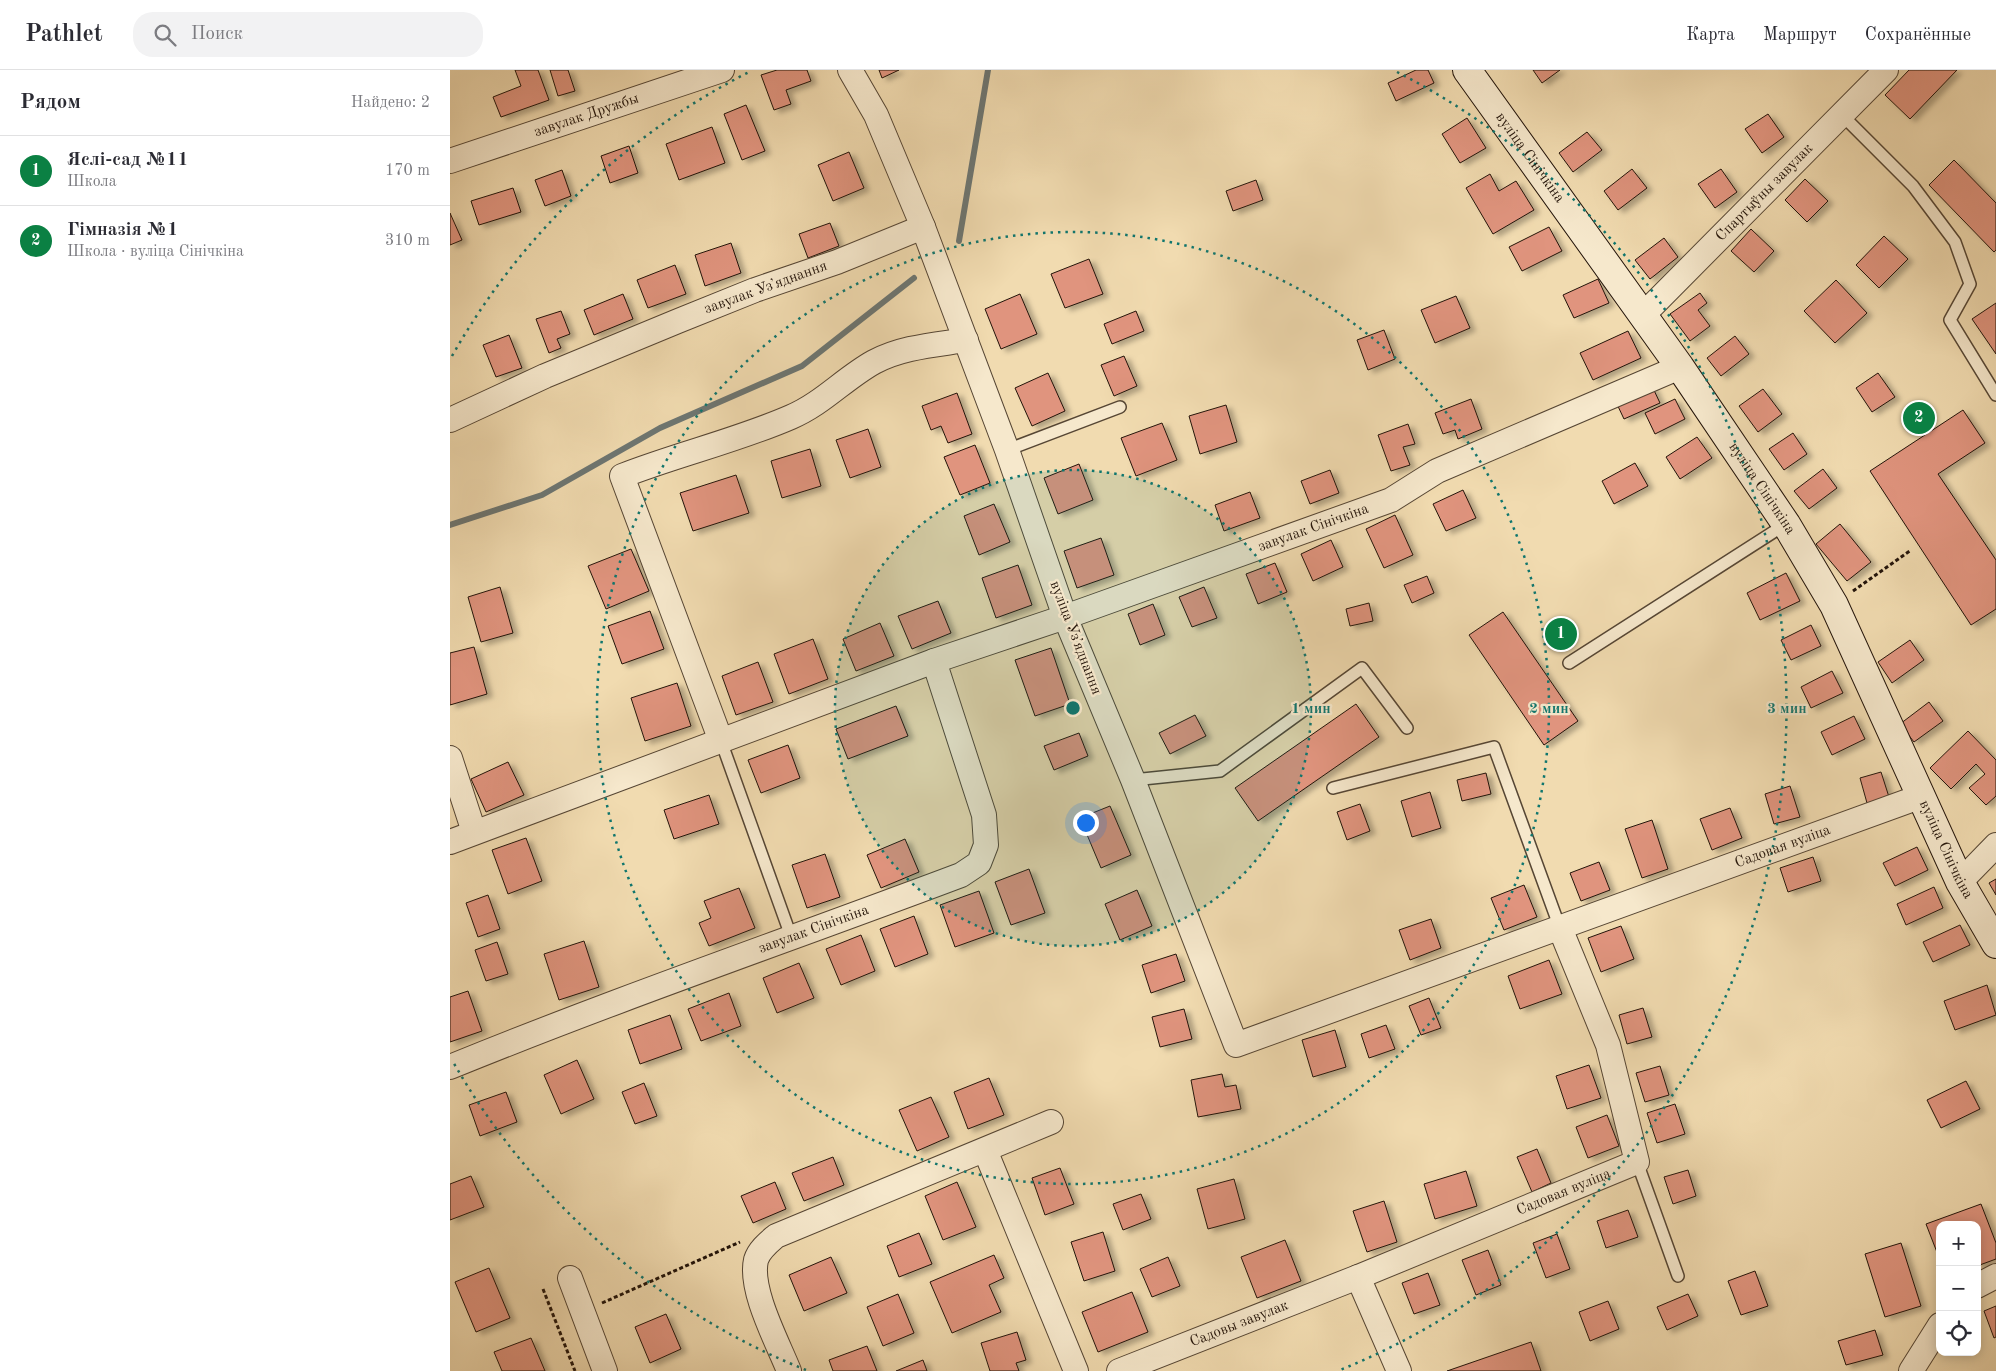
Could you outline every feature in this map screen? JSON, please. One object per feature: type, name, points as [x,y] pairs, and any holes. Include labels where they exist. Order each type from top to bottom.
[{"type":"street","name":"завулак Дружбы","points":[[450,161],[722,70]]},
{"type":"street","points":[[850,70],[876,116],[923,227]]},
{"type":"street","name":"вуліца Сінічкіна","points":[[1467,70],[1680,367],[1786,524],[1834,605],[1960,882],[1996,944]]},
{"type":"street","name":"Спартыўны завулак","points":[[1642,316],[1886,70]]},
{"type":"street","name":"вуліца Узʼяднання","points":[[923,227],[1007,450],[1065,617],[1133,780],[1236,1045]]},
{"type":"street","name":"завулак Узʼяднання","points":[[450,420],[545,376],[678,321],[755,290],[837,262],[923,227]]},
{"type":"street","points":[[721,741],[622,476],[652,464],[745,436],[794,416],[873,362],[900,350],[966,340]]},
{"type":"street","name":"завулак Сінічкіна","points":[[450,842],[934,661],[1065,617],[1391,500],[1437,471],[1680,367]]},
{"type":"street","name":"завулак Сінічкіна","points":[[450,1067],[572,1018],[792,939],[961,875],[979,863],[986,845],[984,815],[934,661]]},
{"type":"street","points":[[450,758],[474,832]]},
{"type":"street","name":"Садовая вуліца","points":[[1236,1045],[1922,796]]},
{"type":"street","points":[[1960,882],[1996,845]]},
{"type":"street","points":[[1560,928],[1608,1045],[1637,1162]]},
{"type":"street","points":[[789,1371],[761,1301],[756,1278],[756,1259],[764,1247],[776,1236],[1051,1122]]},
{"type":"street","points":[[985,1150],[1076,1371]]},
{"type":"street","name":"Садовая вуліца","points":[[1358,1277],[1637,1162]]},
{"type":"street","points":[[1981,1284],[1996,1276]]},
{"type":"street","points":[[1358,1277],[1399,1371]]},
{"type":"street","name":"Садовы завулак","points":[[1120,1371],[1358,1277]]},
{"type":"street","points":[[570,1278],[605,1371]]},
{"type":"street","points":[[1911,1371],[1936,1331]]},
{"type":"lane","points":[[1842,115],[1913,186],[1954,242],[1970,284],[1950,320],[1996,395]]},
{"type":"lane","points":[[1007,450],[1120,407]]},
{"type":"lane","points":[[1570,663],[1786,524]]},
{"type":"lane","points":[[1133,780],[1220,771],[1362,668],[1407,728]]},
{"type":"lane","points":[[721,741],[792,939]]},
{"type":"lane","points":[[1333,788],[1494,747],[1560,928]]},
{"type":"lane","points":[[1637,1162],[1678,1276]]},
{"type":"path","points":[[1834,605],[1911,550]]},
{"type":"path","points":[[598,1304],[748,1239]]},
{"type":"path","points":[[543,1289],[576,1371]]},
{"type":"building","points":[[515,70],[538,70],[549,100],[501,117],[493,97],[521,86]]},
{"type":"building","points":[[550,70],[568,70],[575,91],[558,96]]},
{"type":"building","points":[[777,70],[807,70],[811,81],[786,90],[791,104],[774,110],[761,75]]},
{"type":"building","points":[[879,70],[899,70],[882,78]]},
{"type":"building","points":[[1416,70],[1428,70],[1434,83],[1396,101],[1388,83]]},
{"type":"building","points":[[1533,70],[1560,70],[1542,83]]},
{"type":"building","points":[[1909,70],[1957,70],[1910,119],[1885,95]]},
{"type":"building","points":[[746,105],[765,151],[742,160],[724,114]]},
{"type":"building","points":[[1768,114],[1784,137],[1762,153],[1745,129]]},
{"type":"building","points":[[1467,118],[1486,148],[1460,163],[1442,134]]},
{"type":"building","points":[[712,127],[725,163],[679,180],[666,144]]},
{"type":"building","points":[[1587,132],[1602,150],[1573,172],[1559,153]]},
{"type":"building","points":[[629,146],[638,173],[610,183],[601,156]]},
{"type":"building","points":[[849,152],[864,188],[833,201],[818,165]]},
{"type":"building","points":[[1954,160],[1996,203],[1996,250],[1994,252],[1929,185]]},
{"type":"building","points":[[1632,169],[1647,188],[1618,210],[1604,191]]},
{"type":"building","points":[[1721,169],[1737,192],[1715,208],[1698,184]]},
{"type":"building","points":[[562,170],[571,196],[545,206],[535,180]]},
{"type":"building","points":[[1490,174],[1499,191],[1516,181],[1534,210],[1493,234],[1466,188]]},
{"type":"building","points":[[1805,179],[1828,201],[1807,222],[1785,200]]},
{"type":"building","points":[[1256,180],[1263,200],[1233,211],[1226,191]]},
{"type":"building","points":[[513,188],[521,212],[479,225],[471,201]]},
{"type":"building","points":[[450,213],[462,240],[450,245]]},
{"type":"building","points":[[830,223],[839,246],[808,258],[799,234]]},
{"type":"building","points":[[1549,227],[1562,251],[1522,271],[1509,247]]},
{"type":"building","points":[[1751,229],[1774,251],[1754,272],[1731,251]]},
{"type":"building","points":[[1884,236],[1908,259],[1879,288],[1856,265]]},
{"type":"building","points":[[1664,238],[1678,257],[1650,279],[1635,260]]},
{"type":"building","points":[[731,243],[741,273],[705,286],[695,255]]},
{"type":"building","points":[[1089,259],[1103,294],[1065,308],[1051,274]]},
{"type":"building","points":[[675,265],[686,294],[648,308],[637,280]]},
{"type":"building","points":[[1598,279],[1609,303],[1574,318],[1563,295]]},
{"type":"building","points":[[1836,280],[1867,313],[1835,343],[1804,311]]},
{"type":"building","points":[[1700,293],[1707,303],[1698,310],[1710,326],[1690,341],[1670,314]]},
{"type":"building","points":[[623,294],[633,319],[594,335],[584,310]]},
{"type":"building","points":[[1020,294],[1037,334],[1001,349],[985,309]]},
{"type":"building","points":[[1456,296],[1470,328],[1435,343],[1421,310]]},
{"type":"building","points":[[1996,303],[1996,354],[1972,319]]},
{"type":"building","points":[[561,311],[570,334],[557,339],[561,348],[549,353],[536,319]]},
{"type":"building","points":[[1136,311],[1144,331],[1112,344],[1104,324]]},
{"type":"building","points":[[1384,330],[1395,359],[1368,370],[1357,340]]},
{"type":"building","points":[[1628,331],[1641,358],[1593,380],[1580,353]]},
{"type":"building","points":[[509,335],[522,368],[496,377],[483,345]]},
{"type":"building","points":[[1735,336],[1749,354],[1721,376],[1707,358]]},
{"type":"building","points":[[1124,356],[1137,386],[1114,396],[1101,365]]},
{"type":"building","points":[[1048,373],[1065,411],[1032,426],[1015,388]]},
{"type":"building","points":[[1878,373],[1895,397],[1872,412],[1856,388]]},
{"type":"building","points":[[1652,386],[1660,403],[1624,419],[1616,402]]},
{"type":"building","points":[[1763,389],[1782,414],[1758,432],[1739,406]]},
{"type":"building","points":[[957,393],[972,434],[948,443],[941,426],[931,430],[922,406]]},
{"type":"building","points":[[1471,399],[1482,429],[1458,439],[1455,430],[1443,434],[1435,413]]},
{"type":"building","points":[[1675,399],[1685,419],[1655,434],[1645,413]]},
{"type":"building","points":[[1226,405],[1237,442],[1200,454],[1189,416]]},
{"type":"building","points":[[1963,410],[1985,443],[1938,474],[1996,560],[1996,609],[1971,625],[1870,471]]},
{"type":"building","points":[[1162,423],[1177,460],[1136,476],[1121,438]]},
{"type":"building","points":[[1408,424],[1415,444],[1403,447],[1410,465],[1391,471],[1378,435]]},
{"type":"building","points":[[868,429],[881,467],[850,478],[836,440]]},
{"type":"building","points":[[1793,433],[1807,454],[1784,470],[1769,449]]},
{"type":"building","points":[[1697,437],[1712,458],[1680,479],[1666,457]]},
{"type":"building","points":[[975,445],[990,483],[960,495],[944,457]]},
{"type":"building","points":[[810,449],[821,486],[782,498],[771,461]]},
{"type":"building","points":[[1635,463],[1648,486],[1614,504],[1602,481]]},
{"type":"building","points":[[1079,464],[1093,500],[1058,514],[1044,478]]},
{"type":"building","points":[[1823,469],[1837,488],[1809,509],[1794,491]]},
{"type":"building","points":[[1330,470],[1339,493],[1310,504],[1301,481]]},
{"type":"building","points":[[736,475],[749,513],[693,531],[680,493]]},
{"type":"building","points":[[1463,490],[1476,518],[1446,531],[1433,504]]},
{"type":"building","points":[[1250,492],[1260,518],[1224,531],[1215,505]]},
{"type":"building","points":[[994,504],[1010,542],[979,555],[964,516]]},
{"type":"building","points":[[1395,515],[1413,555],[1384,568],[1366,529]]},
{"type":"building","points":[[1840,524],[1871,562],[1847,581],[1816,544]]},
{"type":"building","points":[[1101,538],[1114,575],[1077,588],[1064,551]]},
{"type":"building","points":[[1331,540],[1343,567],[1313,581],[1301,554]]},
{"type":"building","points":[[631,549],[649,591],[606,609],[588,566]]},
{"type":"building","points":[[1275,563],[1287,592],[1258,604],[1246,574]]},
{"type":"building","points":[[1018,565],[1032,605],[996,618],[982,578]]},
{"type":"building","points":[[1786,573],[1800,601],[1760,620],[1747,593]]},
{"type":"building","points":[[1427,576],[1434,593],[1412,603],[1404,585]]},
{"type":"building","points":[[500,587],[513,633],[481,642],[468,597]]},
{"type":"building","points":[[1204,587],[1217,618],[1192,627],[1179,597]]},
{"type":"building","points":[[938,601],[951,633],[912,649],[898,616]]},
{"type":"building","points":[[1369,603],[1373,621],[1350,626],[1346,609]]},
{"type":"building","points":[[1153,604],[1165,635],[1140,645],[1128,614]]},
{"type":"building","points":[[650,611],[664,649],[622,664],[608,626]]},
{"type":"building","points":[[1503,612],[1578,721],[1544,745],[1469,635]]},
{"type":"building","points":[[880,623],[894,656],[856,671],[843,639]]},
{"type":"building","points":[[1811,625],[1821,646],[1791,660],[1781,640]]},
{"type":"building","points":[[813,639],[828,679],[789,694],[774,654]]},
{"type":"building","points":[[1910,640],[1924,660],[1892,683],[1878,662]]},
{"type":"building","points":[[474,647],[487,694],[450,705],[450,653]]},
{"type":"building","points":[[1051,648],[1070,704],[1035,716],[1015,660]]},
{"type":"building","points":[[758,662],[773,702],[736,715],[722,676]]},
{"type":"building","points":[[1832,671],[1843,693],[1811,708],[1801,687]]},
{"type":"building","points":[[677,683],[691,726],[645,741],[631,698]]},
{"type":"building","points":[[1929,702],[1943,721],[1914,742],[1900,724]]},
{"type":"building","points":[[1356,704],[1379,737],[1258,821],[1235,788]]},
{"type":"building","points":[[896,706],[908,736],[848,759],[836,729]]},
{"type":"building","points":[[1195,715],[1206,736],[1170,754],[1159,733]]},
{"type":"building","points":[[1854,716],[1865,739],[1832,755],[1821,732]]},
{"type":"building","points":[[1968,731],[1996,760],[1996,796],[1986,805],[1969,788],[1985,774],[1976,764],[1951,789],[1930,768]]},
{"type":"building","points":[[1079,733],[1088,756],[1054,770],[1044,746]]},
{"type":"building","points":[[788,745],[800,778],[761,793],[748,760]]},
{"type":"building","points":[[508,762],[524,795],[486,812],[471,779]]},
{"type":"building","points":[[1881,772],[1889,797],[1867,803],[1860,778]]},
{"type":"building","points":[[1486,773],[1491,794],[1462,801],[1457,780]]},
{"type":"building","points":[[1790,786],[1800,817],[1774,824],[1765,794]]},
{"type":"building","points":[[1430,792],[1441,828],[1412,837],[1401,801]]},
{"type":"building","points":[[709,795],[719,824],[674,839],[664,810]]},
{"type":"building","points":[[1360,804],[1370,831],[1347,840],[1337,812]]},
{"type":"building","points":[[1110,806],[1131,855],[1101,868],[1080,818]]},
{"type":"building","points":[[1730,808],[1742,838],[1712,850],[1700,819]]},
{"type":"building","points":[[1652,820],[1668,869],[1642,878],[1625,829]]},
{"type":"building","points":[[526,838],[542,881],[508,894],[492,850]]},
{"type":"building","points":[[905,839],[919,872],[881,888],[867,855]]},
{"type":"building","points":[[1917,847],[1928,870],[1895,886],[1883,863]]},
{"type":"building","points":[[825,854],[840,897],[807,908],[792,865]]},
{"type":"building","points":[[1813,857],[1821,881],[1788,892],[1780,868]]},
{"type":"building","points":[[1599,862],[1610,890],[1581,901],[1570,873]]},
{"type":"building","points":[[1029,869],[1045,913],[1011,925],[995,882]]},
{"type":"building","points":[[1996,879],[1996,895],[1989,883]]},
{"type":"building","points":[[1524,885],[1537,917],[1504,930],[1491,898]]},
{"type":"building","points":[[1934,887],[1943,908],[1906,925],[1897,904]]},
{"type":"building","points":[[739,888],[755,928],[709,946],[699,923],[711,918],[704,901]]},
{"type":"building","points":[[1137,890],[1152,926],[1120,940],[1105,904]]},
{"type":"building","points":[[979,891],[994,933],[955,947],[940,905]]},
{"type":"building","points":[[488,895],[500,929],[478,937],[466,903]]},
{"type":"building","points":[[914,916],[928,954],[895,967],[880,929]]},
{"type":"building","points":[[1431,919],[1441,948],[1410,960],[1399,930]]},
{"type":"building","points":[[1960,925],[1970,945],[1933,962],[1923,942]]},
{"type":"building","points":[[1621,926],[1634,959],[1601,972],[1588,938]]},
{"type":"building","points":[[861,935],[875,971],[841,985],[826,949]]},
{"type":"building","points":[[584,941],[599,987],[559,1000],[544,954]]},
{"type":"building","points":[[497,942],[508,974],[486,981],[475,950]]},
{"type":"building","points":[[1176,954],[1185,981],[1151,993],[1142,965]]},
{"type":"building","points":[[1549,960],[1562,994],[1520,1009],[1508,976]]},
{"type":"building","points":[[799,963],[814,998],[777,1013],[763,978]]},
{"type":"building","points":[[1987,985],[1996,1015],[1955,1030],[1944,1001]]},
{"type":"building","points":[[468,991],[482,1031],[450,1042],[450,997]]},
{"type":"building","points":[[729,993],[741,1026],[701,1041],[688,1009]]},
{"type":"building","points":[[1429,998],[1441,1028],[1421,1035],[1409,1006]]},
{"type":"building","points":[[1643,1008],[1652,1037],[1627,1044],[1619,1015]]},
{"type":"building","points":[[1184,1009],[1192,1039],[1160,1047],[1152,1017]]},
{"type":"building","points":[[670,1015],[682,1049],[640,1064],[628,1030]]},
{"type":"building","points":[[1386,1025],[1395,1049],[1369,1058],[1361,1034]]},
{"type":"building","points":[[1335,1030],[1346,1067],[1313,1077],[1302,1040]]},
{"type":"building","points":[[577,1060],[594,1099],[561,1114],[544,1075]]},
{"type":"building","points":[[1589,1065],[1601,1098],[1567,1109],[1556,1076]]},
{"type":"building","points":[[1660,1066],[1669,1095],[1645,1102],[1636,1073]]},
{"type":"building","points":[[1222,1074],[1225,1087],[1236,1085],[1241,1109],[1198,1117],[1191,1080]]},
{"type":"building","points":[[989,1078],[1004,1115],[968,1129],[954,1092]]},
{"type":"building","points":[[1966,1081],[1980,1109],[1941,1128],[1927,1100]]},
{"type":"building","points":[[644,1083],[657,1116],[635,1124],[622,1092]]},
{"type":"building","points":[[506,1092],[517,1122],[480,1136],[469,1105]]},
{"type":"building","points":[[931,1097],[949,1137],[917,1151],[899,1110]]},
{"type":"building","points":[[1675,1104],[1685,1134],[1657,1143],[1647,1113]]},
{"type":"building","points":[[1607,1115],[1619,1146],[1588,1158],[1576,1127]]},
{"type":"building","points":[[1537,1149],[1551,1183],[1532,1192],[1517,1157]]},
{"type":"building","points":[[833,1157],[844,1185],[804,1201],[792,1173]]},
{"type":"building","points":[[1060,1168],[1074,1204],[1045,1215],[1032,1178]]},
{"type":"building","points":[[1688,1170],[1696,1196],[1673,1204],[1664,1177]]},
{"type":"building","points":[[1466,1171],[1477,1206],[1435,1219],[1424,1184]]},
{"type":"building","points":[[471,1176],[484,1207],[450,1220],[450,1184]]},
{"type":"building","points":[[1234,1179],[1245,1219],[1208,1229],[1197,1189]]},
{"type":"building","points":[[775,1182],[786,1209],[753,1223],[741,1196]]},
{"type":"building","points":[[957,1182],[976,1227],[943,1240],[925,1196]]},
{"type":"building","points":[[1141,1194],[1151,1219],[1123,1230],[1113,1204]]},
{"type":"building","points":[[1384,1201],[1397,1242],[1367,1252],[1353,1211]]},
{"type":"building","points":[[1981,1204],[1996,1243],[1996,1259],[1981,1265],[1981,1221],[1936,1221],[1936,1250],[1926,1224]]},
{"type":"building","points":[[1628,1210],[1638,1237],[1606,1248],[1597,1221]]},
{"type":"building","points":[[1103,1232],[1115,1271],[1084,1281],[1071,1242]]},
{"type":"building","points":[[919,1233],[932,1264],[899,1277],[887,1246]]},
{"type":"building","points":[[1557,1234],[1570,1269],[1546,1278],[1533,1243]]},
{"type":"building","points":[[1285,1240],[1301,1281],[1257,1298],[1241,1257]]},
{"type":"building","points":[[1901,1243],[1921,1306],[1885,1317],[1865,1254]]},
{"type":"building","points":[[1488,1250],[1501,1285],[1476,1295],[1462,1260]]},
{"type":"building","points":[[994,1255],[1004,1278],[989,1285],[1001,1312],[952,1333],[930,1282]]},
{"type":"building","points":[[831,1257],[847,1293],[804,1311],[789,1275]]},
{"type":"building","points":[[1168,1257],[1180,1286],[1152,1297],[1140,1269]]},
{"type":"building","points":[[489,1268],[510,1318],[476,1332],[455,1282]]},
{"type":"building","points":[[1755,1271],[1768,1306],[1741,1315],[1728,1281]]},
{"type":"building","points":[[1428,1273],[1440,1305],[1414,1314],[1402,1283]]},
{"type":"building","points":[[1132,1292],[1148,1332],[1098,1352],[1082,1312]]},
{"type":"building","points":[[898,1294],[914,1333],[883,1346],[867,1307]]},
{"type":"building","points":[[1688,1294],[1698,1316],[1667,1330],[1657,1307]]},
{"type":"building","points":[[1608,1301],[1619,1329],[1590,1341],[1579,1312]]},
{"type":"building","points":[[1996,1306],[1996,1337],[1994,1338],[1984,1311]]},
{"type":"building","points":[[666,1314],[681,1349],[650,1363],[635,1327]]},
{"type":"building","points":[[1875,1330],[1883,1355],[1846,1365],[1838,1341]]},
{"type":"building","points":[[1017,1332],[1026,1360],[1016,1363],[1019,1371],[990,1371],[981,1343]]},
{"type":"building","points":[[531,1338],[545,1371],[502,1371],[494,1352]]},
{"type":"building","points":[[1531,1342],[1541,1371],[1447,1371]]},
{"type":"building","points":[[867,1346],[877,1371],[833,1371],[829,1360]]},
{"type":"building","points":[[923,1360],[927,1371],[896,1371]]},
{"type":"waterway","points":[[959,241],[988,70]]},
{"type":"waterway","points":[[450,525],[542,495],[660,428],[802,366],[914,278]]},
{"type":"place","name":"Гімназія №1","points":[[1919,418]]},
{"type":"place","name":"Яслі-сад №11","points":[[1561,634]]}]
